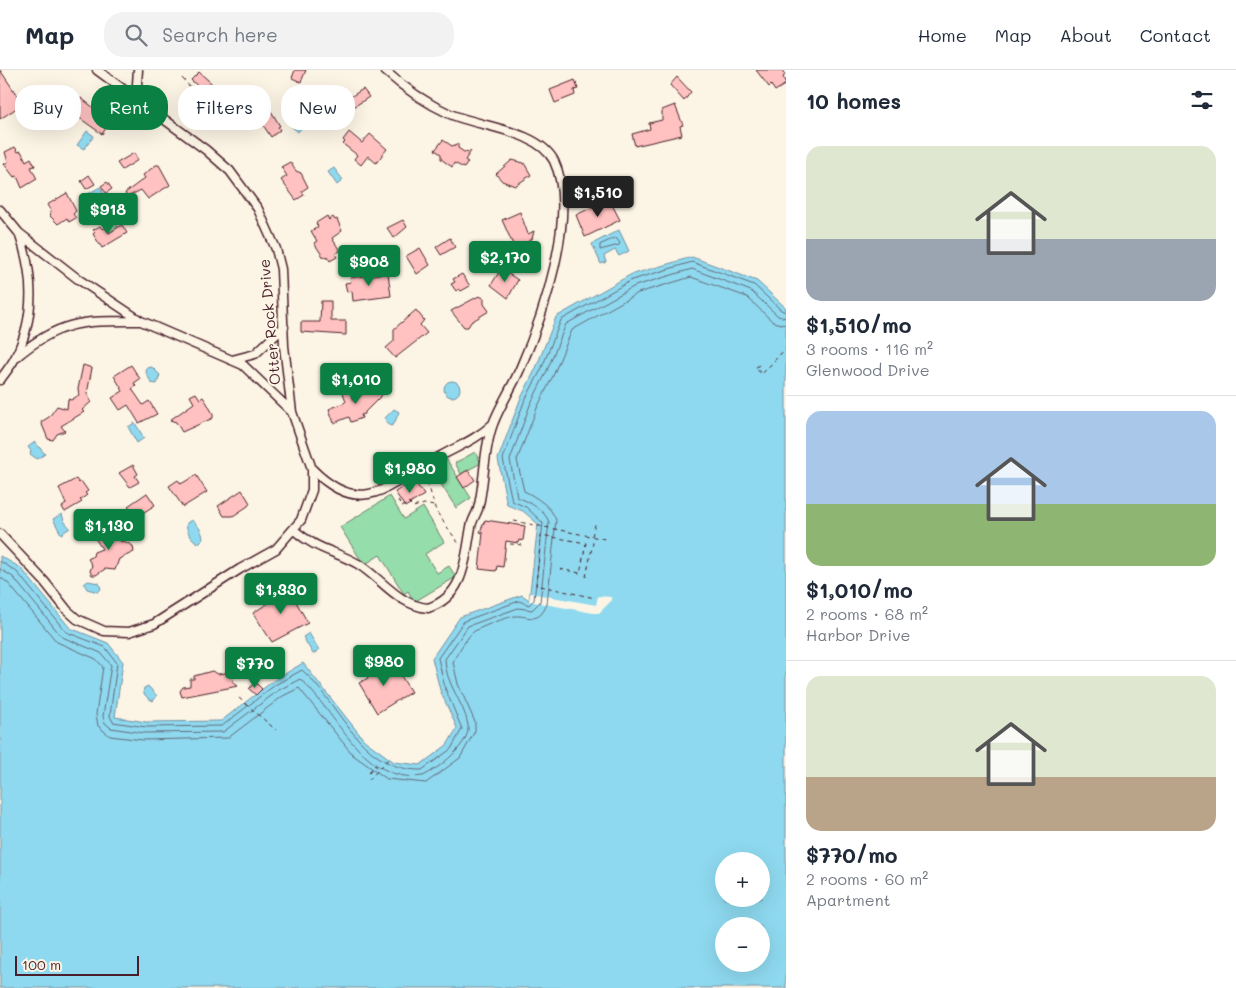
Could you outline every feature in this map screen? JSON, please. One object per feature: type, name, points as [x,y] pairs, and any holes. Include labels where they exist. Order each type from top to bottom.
[{"type":"street","name":"Otter Rock Drive","points":[[97,70],[116,85]]},
{"type":"street","points":[[137,85],[138,70]]},
{"type":"street","points":[[294,530],[308,542],[324,551],[336,554],[370,572],[398,597],[419,607],[436,605],[448,597],[462,575],[472,524],[478,510],[493,424],[540,320],[551,282],[560,229],[562,191],[559,175],[550,154],[531,139],[448,113],[425,102],[384,70]]},
{"type":"street","name":"Otter Rock Drive","points":[[168,122],[230,171],[258,209],[276,249],[281,269],[284,328],[292,412]]},
{"type":"street","points":[[0,210],[19,233],[78,279],[141,321],[243,365],[259,378],[292,412],[312,469],[309,502],[294,530],[276,549],[240,569],[154,624],[136,631],[116,632],[91,626],[67,610],[44,581],[0,534]]},
{"type":"street","points":[[15,358],[31,304],[30,267],[19,233]]},
{"type":"street","points":[[0,380],[15,358],[30,345],[76,323],[92,320],[141,321]]},
{"type":"street","points":[[232,360],[255,354],[284,328]]},
{"type":"street","points":[[312,469],[327,484],[342,491],[356,495],[376,493],[389,488],[418,469],[471,441],[493,424]]},
{"type":"path","points":[[182,78],[188,85]]},
{"type":"path","points":[[760,365],[755,368],[762,374],[786,348]]},
{"type":"path","points":[[418,469],[427,483],[434,506],[459,544],[468,548]]},
{"type":"path","points":[[398,500],[402,507],[413,500]]},
{"type":"path","points":[[408,502],[414,507],[424,504],[434,506]]},
{"type":"path","points":[[514,521],[605,539]]},
{"type":"path","points":[[592,536],[596,521]]},
{"type":"path","points":[[560,569],[580,573],[586,542],[541,535],[536,585],[595,598]]},
{"type":"path","points":[[586,577],[595,537]]},
{"type":"path","points":[[510,544],[524,546]]},
{"type":"path","points":[[239,698],[276,730]]},
{"type":"path","points":[[370,780],[392,755]]},
{"type":"path","points":[[369,772],[375,765],[379,769]]},
{"type":"green space","points":[[110,213],[118,227],[108,234],[99,220]]},
{"type":"green space","points":[[475,452],[481,463],[461,474],[455,463]]},
{"type":"green space","points":[[447,460],[471,498],[456,508],[432,470]]},
{"type":"green space","points":[[390,496],[404,519],[423,507],[444,542],[425,554],[437,573],[449,566],[456,577],[414,602],[408,591],[404,594],[380,555],[364,565],[340,527]]},
{"type":"water","points":[[87,131],[94,136],[84,149],[77,145]]},
{"type":"water","points":[[334,168],[343,180],[337,185],[328,172]]},
{"type":"water","points":[[100,187],[104,194],[91,202],[86,195]]},
{"type":"water","points":[[619,230],[629,251],[619,256],[615,250],[604,256],[606,262],[601,264],[592,244]]},
{"type":"water","points":[[692,257],[757,281],[786,308],[786,988],[0,988],[0,556],[21,568],[70,628],[108,643],[123,662],[115,717],[146,722],[221,721],[273,681],[303,663],[364,740],[394,762],[420,765],[447,745],[457,728],[440,690],[432,658],[460,617],[522,595],[529,600],[538,524],[523,511],[507,505],[498,459],[520,400],[536,368],[556,317],[630,275]]},
{"type":"water","points":[[152,367],[160,375],[157,384],[151,383],[146,372],[147,368]]},
{"type":"water","points":[[452,381],[458,383],[460,389],[458,395],[452,397],[446,395],[444,389],[446,383]]},
{"type":"water","points":[[394,409],[399,412],[394,424],[391,426],[387,424],[385,418]]},
{"type":"water","points":[[135,423],[144,438],[137,443],[128,427]]},
{"type":"water","points":[[35,442],[45,454],[37,459],[30,454],[31,451],[28,447]]},
{"type":"water","points":[[62,514],[64,521],[70,528],[61,534],[53,519]]},
{"type":"water","points":[[191,520],[197,525],[202,534],[203,539],[199,543],[188,532],[187,523]]},
{"type":"water","points":[[88,581],[99,583],[101,589],[98,592],[87,589],[84,584]]},
{"type":"water","points":[[309,633],[319,650],[313,654],[303,637]]},
{"type":"water","points":[[148,686],[157,696],[153,701],[146,696],[143,690]]},
{"type":"pier","points":[[530,593],[596,605],[598,596],[611,597],[611,601],[599,613],[593,613],[529,601]]},
{"type":"building","points":[[0,70],[15,92],[15,109],[0,119]]},
{"type":"building","points":[[295,70],[306,70],[301,82],[292,78]]},
{"type":"building","points":[[756,70],[782,70],[785,75],[783,77],[786,84],[775,91],[771,85],[769,87]]},
{"type":"building","points":[[199,72],[213,85],[197,85],[191,80]]},
{"type":"building","points":[[677,77],[691,92],[684,101],[670,85]]},
{"type":"building","points":[[575,80],[578,89],[574,90],[575,95],[555,103],[550,90]]},
{"type":"building","points":[[363,89],[369,97],[355,106],[355,94]]},
{"type":"building","points":[[81,98],[91,106],[91,126],[81,119]]},
{"type":"building","points":[[675,105],[683,125],[680,126],[682,135],[635,146],[632,134],[650,129],[649,123],[662,120],[662,110]]},
{"type":"building","points":[[271,111],[280,126],[278,127],[280,130],[271,137],[266,130],[271,130]]},
{"type":"building","points":[[96,130],[105,130],[102,134]]},
{"type":"building","points":[[349,132],[362,143],[370,134],[387,149],[376,163],[368,156],[361,165],[354,159],[357,155],[343,144],[345,142],[343,140]]},
{"type":"building","points":[[443,140],[452,146],[458,144],[458,148],[464,152],[471,151],[465,160],[468,162],[464,168],[454,163],[452,167],[441,159],[441,154],[435,150]]},
{"type":"building","points":[[15,147],[18,152],[21,151],[26,161],[31,158],[35,166],[31,167],[37,179],[22,188],[17,176],[14,177],[4,164],[8,162],[5,152]]},
{"type":"building","points":[[134,153],[138,160],[122,170],[117,163]]},
{"type":"building","points":[[512,160],[524,163],[531,175],[515,186],[502,181],[496,174]]},
{"type":"building","points":[[290,162],[296,171],[301,173],[308,187],[302,191],[304,195],[296,200],[281,180],[287,176],[281,167]]},
{"type":"building","points":[[156,165],[159,165],[170,185],[148,199],[141,190],[127,197],[125,193],[145,178],[143,175]]},
{"type":"building","points":[[89,175],[95,184],[86,189],[81,181]]},
{"type":"building","points":[[107,182],[112,189],[106,193],[101,186]]},
{"type":"building","points":[[67,193],[76,211],[73,214],[76,218],[69,222],[67,218],[58,224],[50,216],[51,211],[47,205]]},
{"type":"building","points":[[609,199],[620,220],[585,237],[576,215]]},
{"type":"building","points":[[520,212],[528,234],[534,231],[532,239],[515,249],[502,220]]},
{"type":"building","points":[[327,216],[329,220],[333,217],[335,220],[337,219],[342,231],[332,238],[340,251],[335,254],[337,257],[330,261],[327,256],[324,258],[314,243],[317,241],[311,231],[318,227],[316,223]]},
{"type":"building","points":[[403,220],[407,227],[394,238],[387,228]]},
{"type":"building","points":[[122,225],[127,233],[102,248],[93,234],[95,232],[93,230],[100,226],[109,233]]},
{"type":"building","points":[[450,238],[455,247],[441,255],[436,247]]},
{"type":"building","points":[[420,248],[430,265],[417,274],[406,256]]},
{"type":"building","points":[[501,269],[518,280],[508,298],[491,285]]},
{"type":"building","points":[[388,273],[391,296],[353,301],[352,291],[347,292],[345,283],[351,282],[350,278]]},
{"type":"building","points":[[462,274],[470,286],[461,291],[459,289],[456,291],[451,284],[455,282],[453,279]]},
{"type":"building","points":[[479,296],[484,298],[484,304],[489,311],[471,322],[468,327],[464,327],[451,311]]},
{"type":"building","points":[[321,301],[331,301],[331,321],[346,321],[346,335],[301,332],[301,322],[320,322]]},
{"type":"building","points":[[416,310],[424,320],[420,325],[427,333],[395,358],[386,348],[394,341],[394,329]]},
{"type":"building","points":[[83,365],[92,368],[87,394],[91,402],[82,410],[84,412],[61,426],[65,431],[57,434],[53,440],[48,439],[41,422],[49,417],[57,406],[67,409],[68,399],[71,400],[79,395],[78,389]]},
{"type":"building","points":[[131,365],[140,379],[134,383],[136,386],[132,389],[143,405],[149,401],[157,414],[139,423],[128,405],[120,410],[112,398],[123,391],[114,376]]},
{"type":"building","points":[[373,384],[383,394],[365,414],[361,415],[362,418],[351,422],[349,417],[334,423],[329,409],[346,401],[343,393],[350,391],[354,402]]},
{"type":"building","points":[[196,393],[200,399],[203,397],[213,414],[213,418],[182,432],[176,422],[170,420],[194,403],[190,396]]},
{"type":"building","points":[[133,465],[138,474],[135,476],[139,482],[130,487],[119,473]]},
{"type":"building","points":[[469,471],[475,480],[464,488],[457,477]]},
{"type":"building","points":[[196,475],[207,492],[183,507],[169,486],[178,480],[181,484]]},
{"type":"building","points":[[76,479],[79,483],[81,481],[88,491],[85,493],[87,495],[80,500],[82,502],[65,512],[62,507],[66,504],[59,488]]},
{"type":"building","points":[[414,480],[424,495],[405,507],[395,492]]},
{"type":"building","points":[[242,490],[250,503],[248,506],[233,516],[224,516],[218,506]]},
{"type":"building","points":[[147,493],[155,505],[138,516],[128,506]]},
{"type":"building","points":[[485,520],[525,526],[523,541],[519,540],[518,543],[506,541],[503,567],[497,566],[496,571],[479,569],[483,533],[480,532]]},
{"type":"building","points":[[110,524],[121,542],[124,541],[133,546],[134,552],[119,559],[115,570],[105,569],[96,575],[92,575],[90,571],[92,565],[88,559],[93,556],[94,552],[102,549],[93,535]]},
{"type":"building","points":[[286,584],[308,623],[272,642],[253,613],[273,600],[269,594]]},
{"type":"building","points":[[393,663],[411,692],[377,713],[359,683],[368,678],[366,674],[382,664],[385,668]]},
{"type":"building","points":[[212,671],[218,674],[232,672],[233,682],[238,686],[182,697],[180,691],[183,687],[190,686],[190,679]]},
{"type":"building","points":[[255,682],[262,689],[256,695],[249,689]]}]
